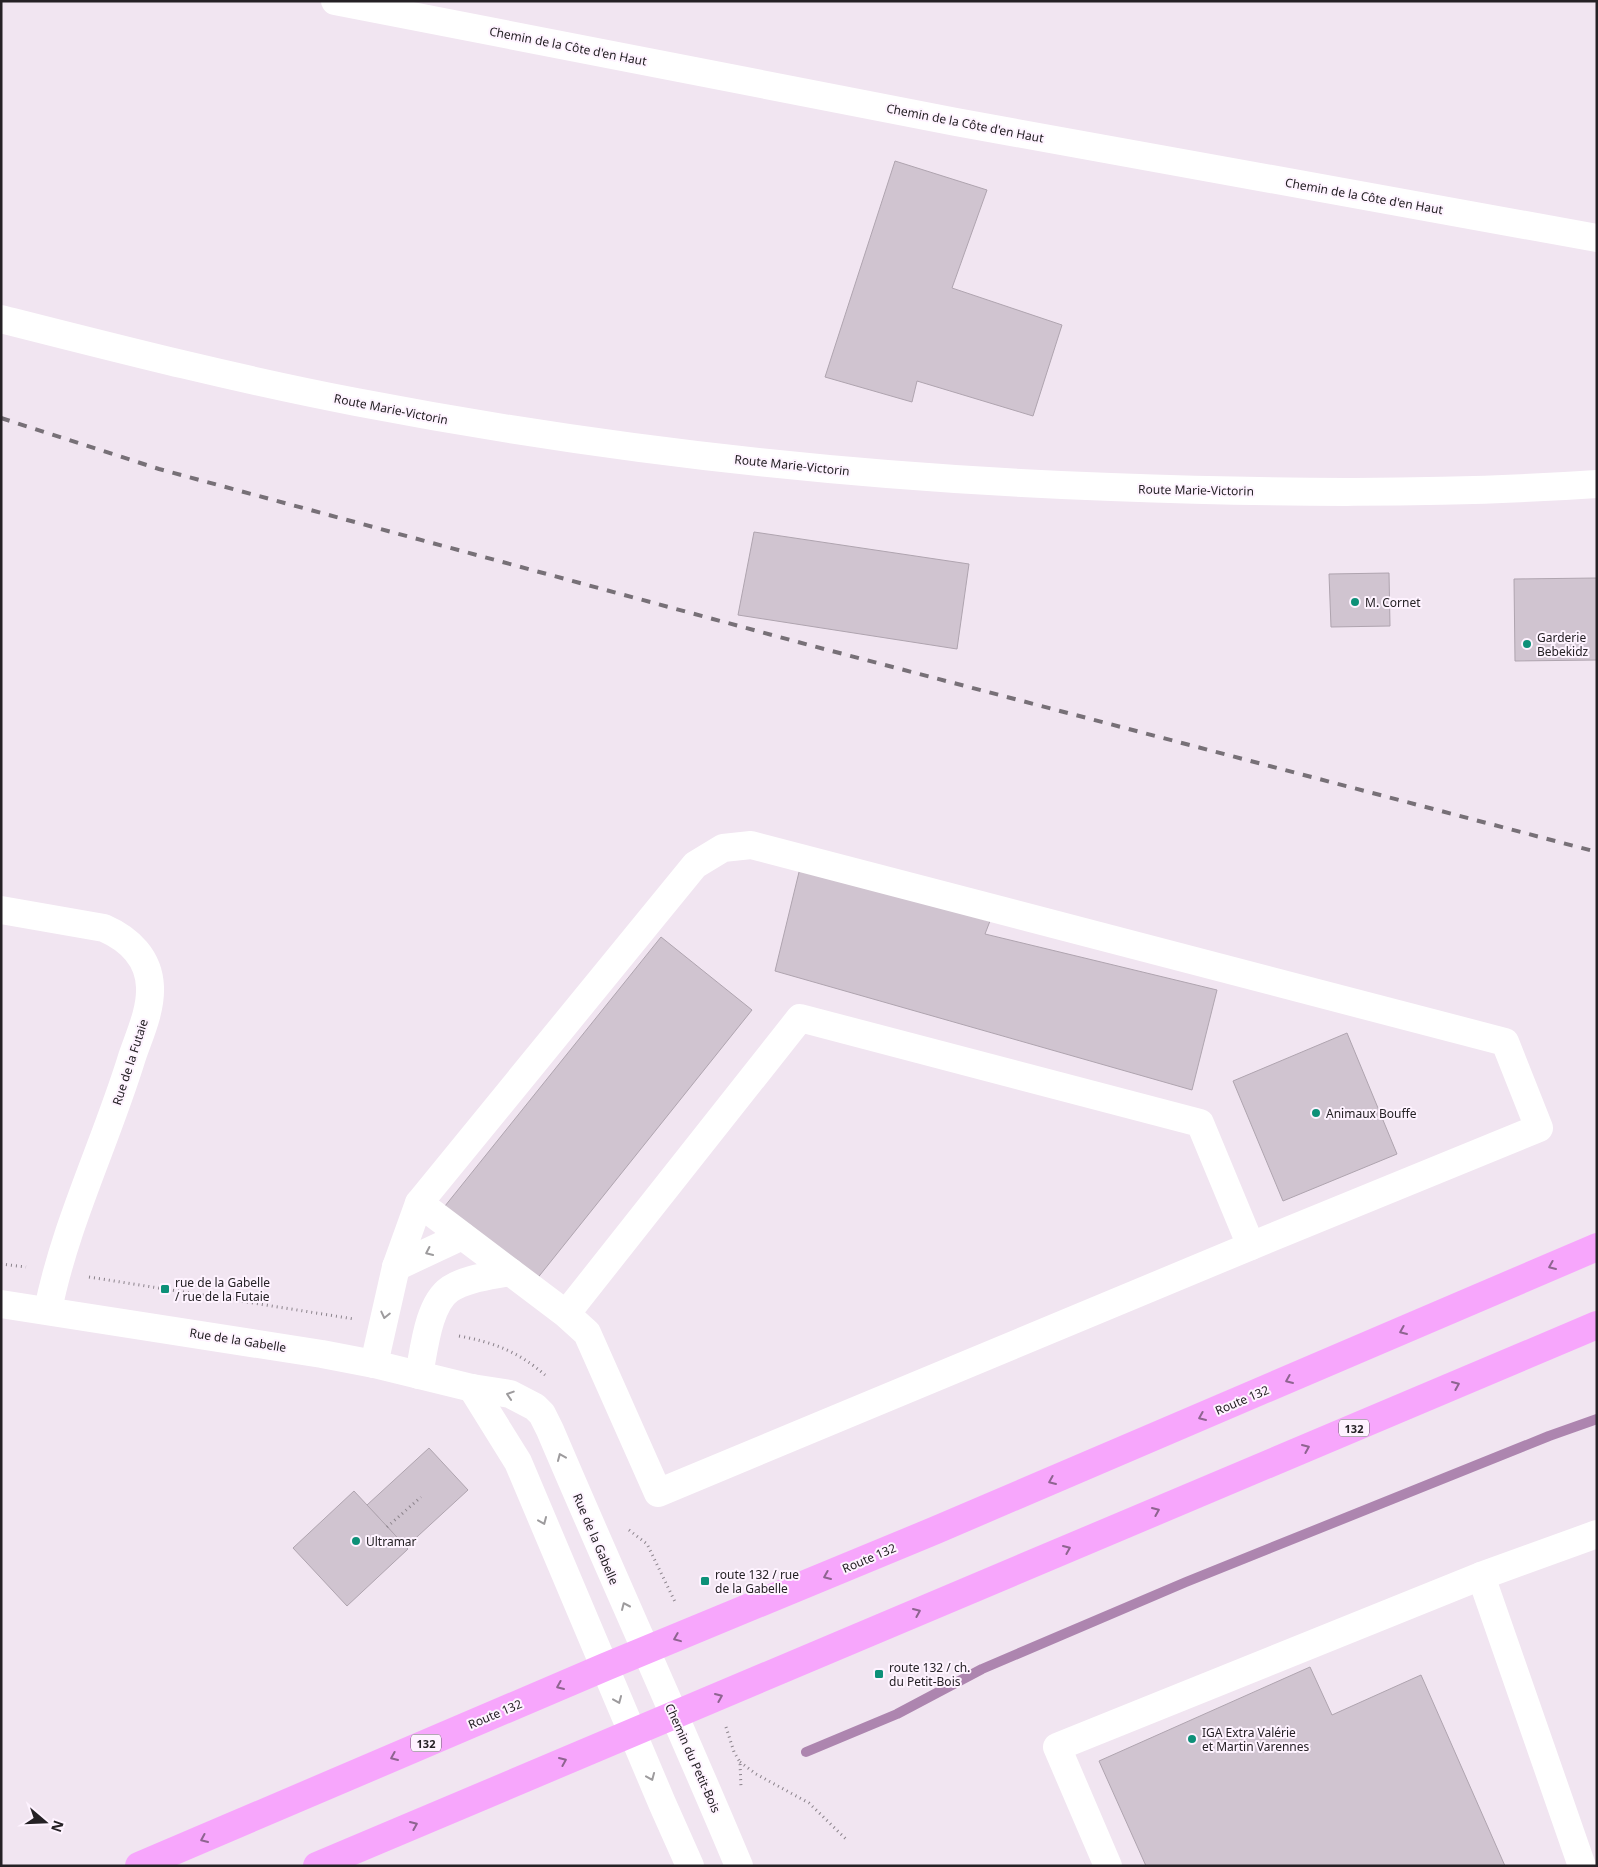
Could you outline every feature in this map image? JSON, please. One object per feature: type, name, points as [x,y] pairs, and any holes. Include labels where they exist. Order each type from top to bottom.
[{"type":"highway","name":"Route 132","points":[[139,1866],[604,1667],[936,1530],[1597,1247]]},
{"type":"highway","name":"132","points":[[317,1866],[1597,1325]]},
{"type":"street","name":"Chemin de la Côte d'en Haut","points":[[335,1],[956,122],[1597,238]]},
{"type":"street","name":"Route Marie-Victorin","points":[[1,318],[142,356],[349,401],[455,421],[653,449],[825,469],[1005,483],[1229,491],[1420,492],[1597,484]]},
{"type":"street","points":[[374,1364],[396,1267],[419,1203],[695,865],[723,848],[751,846],[1505,1042],[1539,1128],[658,1493],[587,1332],[419,1203]]},
{"type":"street","name":"Rue de la Futaie","points":[[1,910],[104,928],[119,934],[131,944],[140,957],[147,971],[150,987],[149,1004],[128,1072],[61,1257],[48,1310]]},
{"type":"street","points":[[566,1314],[800,1018],[1200,1123],[1251,1246]]},
{"type":"street","points":[[396,1267],[462,1236]]},
{"type":"street","points":[[419,1375],[432,1316],[443,1295],[450,1289],[470,1280],[510,1272]]},
{"type":"street","name":"Rue de la Gabelle","points":[[1,1304],[322,1354],[374,1364],[472,1388],[510,1394],[526,1401],[542,1414],[645,1650]]},
{"type":"street","points":[[472,1388],[518,1462],[690,1866]]},
{"type":"street","points":[[1108,1866],[1057,1747],[1481,1576],[1597,1534]]},
{"type":"street","points":[[1481,1576],[1582,1866]]},
{"type":"street","name":"Chemin du Petit-Bois","points":[[645,1650],[739,1866]]},
{"type":"path","points":[[1,1264],[15,1266]]},
{"type":"path","points":[[103,1279],[358,1320]]},
{"type":"path","points":[[387,1527],[421,1497]]},
{"type":"path","points":[[648,1547],[668,1588]]},
{"type":"path","points":[[741,1789],[740,1762],[756,1774],[809,1803],[848,1841]]},
{"type":"building","points":[[895,161],[987,190],[952,288],[1062,325],[1033,416],[917,381],[912,402],[825,377]]},
{"type":"building","points":[[754,532],[969,564],[957,649],[738,615]]},
{"type":"building","points":[[1389,573],[1390,626],[1331,627],[1329,574]]},
{"type":"building","points":[[1597,578],[1597,660],[1515,661],[1514,579]]},
{"type":"building","points":[[800,868],[990,921],[985,934],[1217,990],[1192,1090],[775,971]]},
{"type":"building","points":[[661,937],[752,1010],[536,1280],[445,1206]]},
{"type":"building","points":[[1347,1033],[1397,1154],[1283,1201],[1233,1081]]},
{"type":"building","points":[[429,1448],[468,1490],[406,1547],[367,1505]]},
{"type":"building","points":[[354,1491],[408,1549],[347,1606],[293,1548]]},
{"type":"building","points":[[1310,1667],[1332,1715],[1421,1675],[1505,1866],[1146,1866],[1099,1761]]},
{"type":"waterway","points":[[806,1752],[897,1714],[982,1669],[1186,1582],[1549,1436],[1597,1419]]},
{"type":"railway","points":[[1,418],[159,469],[809,645],[1597,852]]},
{"type":"place","name":"M. Cornet","points":[[1355,602]]},
{"type":"place","name":"Garderie Bebekidz","points":[[1527,644]]},
{"type":"place","name":"Animaux Bouffe","points":[[1316,1113]]},
{"type":"place","name":"rue de la Gabelle / rue de la Futaie","points":[[165,1289]]},
{"type":"place","name":"Ultramar","points":[[356,1541]]},
{"type":"place","name":"route 132 / rue de la Gabelle","points":[[705,1581]]},
{"type":"place","name":"route 132 / ch. du Petit-Bois","points":[[879,1674]]},
{"type":"place","name":"IGA Extra Valérie et Martin Varennes","points":[[1192,1739]]}]
